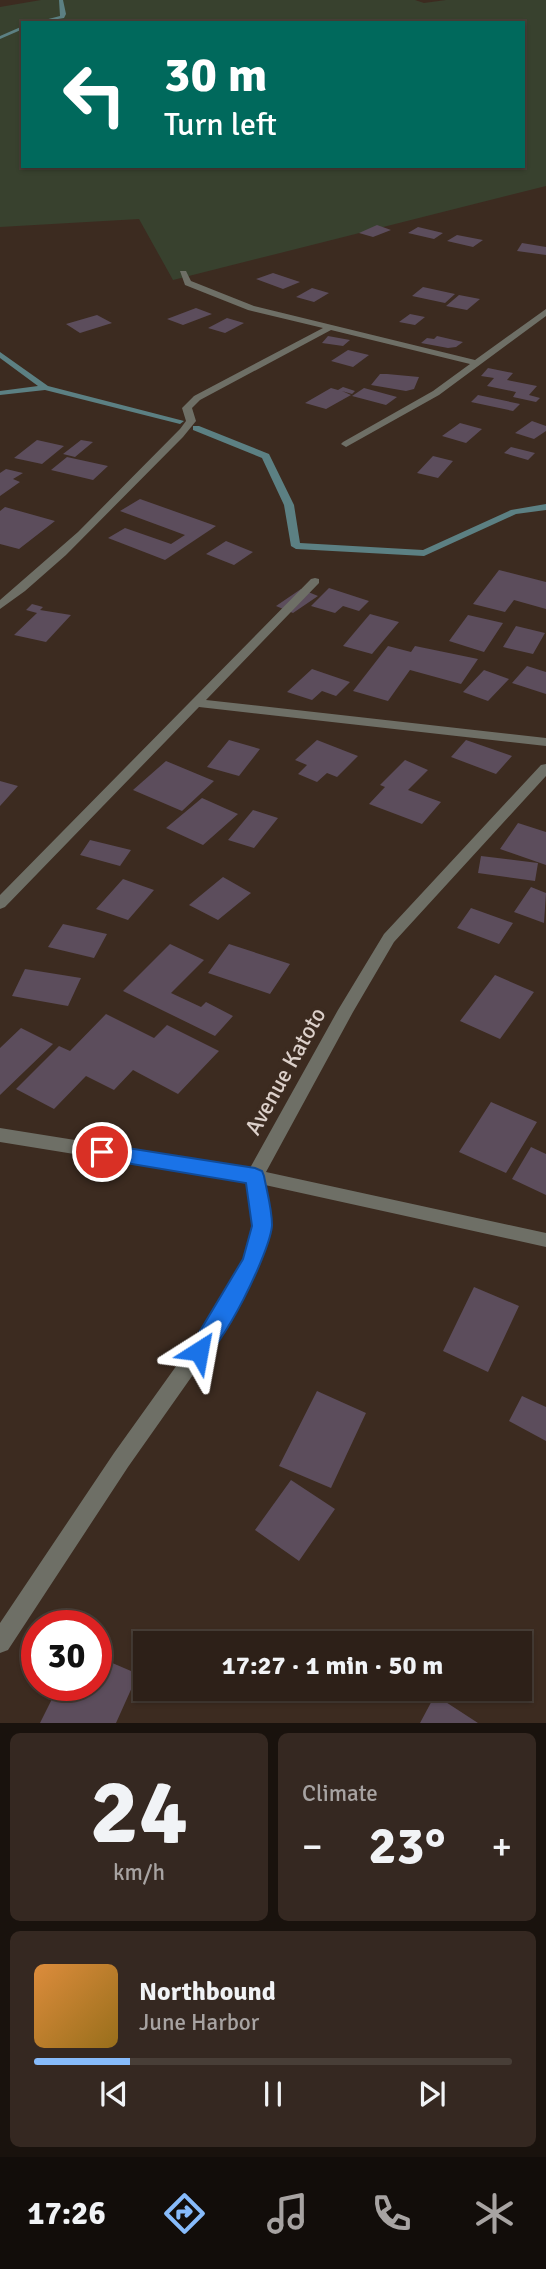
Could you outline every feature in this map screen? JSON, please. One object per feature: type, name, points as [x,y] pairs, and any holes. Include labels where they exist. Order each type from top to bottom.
[{"type":"street","points":[[183,273],[188,283],[251,308],[477,363]]},
{"type":"street","points":[[346,444],[436,393],[546,312]]},
{"type":"street","points":[[0,606],[24,588],[184,433],[191,421],[187,408],[197,398],[330,328]]},
{"type":"street","points":[[0,904],[316,581]]},
{"type":"street","points":[[195,703],[546,742]]},
{"type":"street","name":"Avenue Katoto","points":[[255,1176],[346,1010],[389,938],[546,768]]},
{"type":"street","points":[[0,1135],[255,1176],[546,1240]]},
{"type":"street","points":[[0,1642],[121,1460],[214,1329],[253,1260],[262,1226],[255,1176]]},
{"type":"green space","points":[[41,0],[415,0],[424,3],[446,0],[546,0],[546,186],[173,280],[139,219],[0,227],[0,7]]},
{"type":"building","points":[[377,225],[391,230],[373,237],[359,233]]},
{"type":"building","points":[[418,227],[443,233],[434,239],[408,233]]},
{"type":"building","points":[[457,235],[483,240],[473,247],[447,241]]},
{"type":"building","points":[[522,243],[546,247],[546,255],[517,251]]},
{"type":"building","points":[[273,273],[300,282],[283,289],[256,279]]},
{"type":"building","points":[[423,287],[455,294],[445,303],[412,296]]},
{"type":"building","points":[[312,288],[329,293],[314,302],[296,297]]},
{"type":"building","points":[[459,295],[480,299],[467,310],[446,306]]},
{"type":"building","points":[[196,308],[212,314],[183,325],[167,319]]},
{"type":"building","points":[[410,314],[425,317],[415,325],[399,322]]},
{"type":"building","points":[[97,315],[112,323],[80,333],[66,324]]},
{"type":"building","points":[[227,318],[244,323],[225,333],[208,328]]},
{"type":"building","points":[[328,336],[350,340],[343,346],[322,343]]},
{"type":"building","points":[[437,336],[463,342],[448,348],[421,343],[427,338],[434,339]]},
{"type":"building","points":[[348,350],[369,355],[353,367],[331,361]]},
{"type":"building","points":[[488,368],[513,373],[507,380],[537,386],[529,395],[540,398],[536,402],[513,397],[516,392],[487,386],[494,378],[481,376]]},
{"type":"building","points":[[380,374],[419,377],[414,389],[406,391],[371,385]]},
{"type":"building","points":[[343,387],[355,391],[352,394],[342,391],[351,395],[326,409],[305,403],[331,388],[338,390]]},
{"type":"building","points":[[364,388],[397,397],[386,405],[352,396]]},
{"type":"building","points":[[478,395],[520,404],[513,411],[471,402]]},
{"type":"building","points":[[532,421],[546,426],[546,431],[534,439],[515,433]]},
{"type":"building","points":[[460,423],[482,429],[466,443],[442,436]]},
{"type":"building","points":[[37,440],[64,446],[42,464],[14,458]]},
{"type":"building","points":[[81,440],[93,442],[75,457],[63,454]]},
{"type":"building","points":[[511,447],[535,453],[528,460],[504,453]]},
{"type":"building","points":[[433,456],[453,461],[438,478],[417,473]]},
{"type":"building","points":[[67,457],[108,466],[93,480],[51,470]]},
{"type":"building","points":[[6,469],[23,473],[13,479],[20,482],[0,496],[0,473]]},
{"type":"building","points":[[140,499],[216,526],[165,560],[108,538],[125,528],[171,544],[185,535],[120,511]]},
{"type":"building","points":[[5,507],[55,521],[19,549],[0,544],[0,511]]},
{"type":"building","points":[[226,541],[253,552],[234,565],[206,554]]},
{"type":"building","points":[[499,570],[546,582],[546,609],[514,600],[505,612],[473,604]]},
{"type":"building","points":[[329,588],[369,601],[359,611],[343,606],[335,613],[311,606]]},
{"type":"building","points":[[301,589],[318,596],[293,613],[276,606]]},
{"type":"building","points":[[32,604],[43,607],[40,610],[71,615],[46,642],[14,635],[37,613],[26,610]]},
{"type":"building","points":[[370,614],[399,622],[372,654],[343,646]]},
{"type":"building","points":[[468,615],[503,623],[484,652],[449,641]]},
{"type":"building","points":[[516,626],[545,633],[533,654],[503,647]]},
{"type":"building","points":[[388,646],[411,652],[415,646],[478,659],[461,684],[410,670],[388,701],[353,691]]},
{"type":"building","points":[[527,666],[546,672],[546,694],[512,683]]},
{"type":"building","points":[[312,669],[350,682],[336,696],[322,691],[312,700],[287,692]]},
{"type":"building","points":[[484,670],[509,679],[488,701],[463,692]]},
{"type":"building","points":[[229,740],[260,749],[239,776],[207,767]]},
{"type":"building","points":[[317,740],[358,756],[337,777],[327,773],[317,782],[298,774],[307,765],[295,760]]},
{"type":"building","points":[[466,740],[512,756],[496,774],[451,757]]},
{"type":"building","points":[[405,760],[428,770],[408,790],[441,802],[422,824],[369,804],[385,787],[380,785]]},
{"type":"building","points":[[166,761],[214,781],[182,811],[133,790]]},
{"type":"building","points":[[0,781],[18,786],[0,806]]},
{"type":"building","points":[[202,798],[238,814],[203,845],[166,828]]},
{"type":"building","points":[[253,810],[278,818],[254,848],[228,840]]},
{"type":"building","points":[[518,823],[546,832],[546,865],[500,849]]},
{"type":"building","points":[[90,840],[131,850],[120,866],[80,855]]},
{"type":"building","points":[[481,856],[538,863],[535,881],[478,873]]},
{"type":"building","points":[[223,877],[251,893],[218,920],[189,905]]},
{"type":"building","points":[[123,879],[154,890],[128,920],[96,909]]},
{"type":"building","points":[[531,887],[546,893],[544,923],[514,912]]},
{"type":"building","points":[[471,908],[513,923],[499,944],[457,928]]},
{"type":"building","points":[[63,924],[107,934],[94,958],[48,947]]},
{"type":"building","points":[[170,944],[204,960],[171,993],[201,1007],[206,1002],[233,1016],[215,1036],[123,991]]},
{"type":"building","points":[[229,944],[290,964],[270,994],[208,973]]},
{"type":"building","points":[[25,969],[81,978],[68,1006],[12,996]]},
{"type":"building","points":[[495,975],[534,992],[500,1039],[460,1021]]},
{"type":"building","points":[[106,1014],[154,1038],[167,1025],[219,1051],[178,1094],[133,1070],[114,1090],[86,1076],[54,1109],[16,1089],[59,1046],[70,1051]]},
{"type":"building","points":[[21,1028],[53,1044],[0,1095],[0,1048]]},
{"type":"building","points":[[491,1102],[537,1122],[506,1173],[459,1152]]},
{"type":"building","points":[[531,1147],[546,1154],[546,1195],[512,1179]]},
{"type":"building","points":[[474,1287],[519,1306],[488,1372],[443,1351]]},
{"type":"building","points":[[317,1391],[366,1413],[331,1488],[279,1466]]},
{"type":"building","points":[[522,1396],[546,1407],[546,1441],[509,1421]]},
{"type":"building","points":[[291,1480],[335,1509],[299,1561],[255,1530]]},
{"type":"building","points":[[112,1663],[133,1672],[133,1685],[116,1723],[40,1723],[51,1701],[112,1701]]},
{"type":"building","points":[[432,1701],[444,1701],[478,1723],[420,1723]]},
{"type":"waterway","points":[[44,21],[62,17],[64,14],[61,0]]},
{"type":"waterway","points":[[0,38],[21,28]]},
{"type":"waterway","points":[[0,354],[45,388]]},
{"type":"waterway","points":[[0,393],[45,388]]},
{"type":"waterway","points":[[45,388],[180,421]]},
{"type":"waterway","points":[[196,428],[266,456],[289,505],[296,546],[424,553],[514,512],[546,507]]},
{"type":"route","points":[[102,1152],[255,1176],[262,1226],[253,1260],[199,1351]]}]
